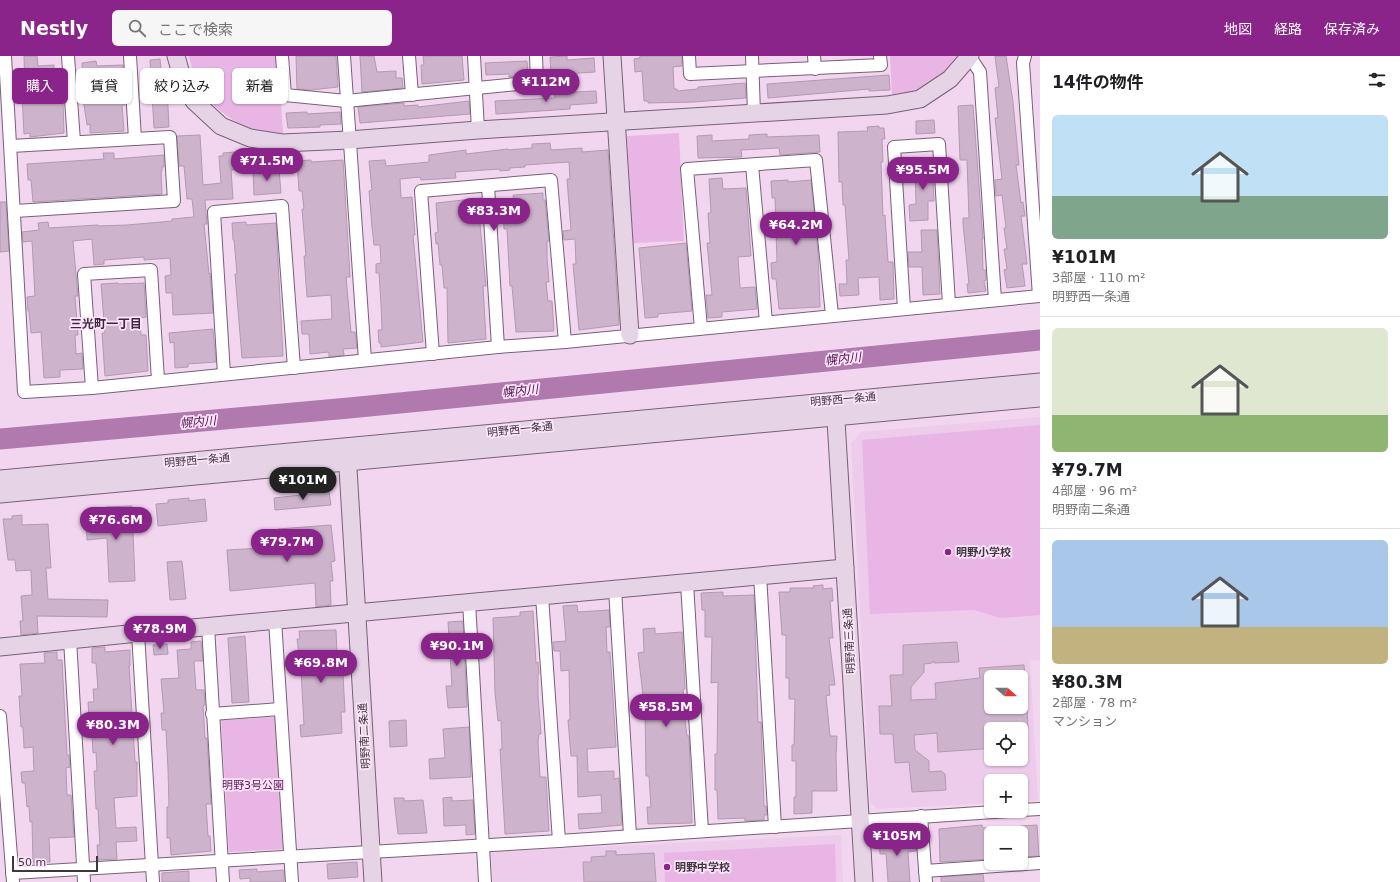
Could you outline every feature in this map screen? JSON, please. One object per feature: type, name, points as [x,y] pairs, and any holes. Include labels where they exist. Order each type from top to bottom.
[{"type":"street","points":[[5,56],[3,91],[11,146],[24,392],[92,388],[364,360],[1040,296],[1023,63],[1025,56]]},
{"type":"street","points":[[68,56],[74,142]]},
{"type":"street","points":[[130,56],[135,139]]},
{"type":"street","points":[[176,56],[184,84],[194,101],[221,126],[250,138],[282,143],[349,140],[478,130],[887,105],[920,99],[950,79],[970,56],[980,72],[995,300]]},
{"type":"street","points":[[282,56],[285,95],[346,101],[537,82],[536,56]]},
{"type":"street","points":[[344,56],[364,360]]},
{"type":"street","points":[[409,56],[412,95]]},
{"type":"street","points":[[474,56],[478,130]]},
{"type":"street","points":[[612,56],[615,122],[630,335]]},
{"type":"street","points":[[689,56],[690,74],[881,65],[880,56]]},
{"type":"street","points":[[752,56],[754,113]]},
{"type":"street","points":[[814,56],[815,69]]},
{"type":"street","points":[[11,146],[170,137],[174,201],[15,211]]},
{"type":"street","points":[[904,309],[894,147],[940,144],[949,304]]},
{"type":"street","points":[[701,328],[686,169],[816,160],[832,315]]},
{"type":"street","points":[[752,165],[766,322]]},
{"type":"street","points":[[433,354],[421,191],[550,180],[565,342]]},
{"type":"street","points":[[488,186],[498,347]]},
{"type":"street","points":[[224,374],[214,212],[282,206],[294,368]]},
{"type":"street","points":[[92,388],[84,274],[151,270],[158,380]]},
{"type":"street","name":"明野西一条通","points":[[0,494],[347,463],[836,408],[1040,382]]},
{"type":"street","name":"明野西一条通","points":[[0,479],[346,446],[836,408],[1040,398]]},
{"type":"street","name":"明野南三条通","points":[[836,408],[864,882]]},
{"type":"street","name":"明野南二条通","points":[[346,446],[373,882]]},
{"type":"street","points":[[0,647],[208,626],[845,568]]},
{"type":"street","points":[[760,575],[775,827]]},
{"type":"street","points":[[687,583],[702,831]]},
{"type":"street","points":[[615,589],[630,835]]},
{"type":"street","points":[[542,596],[559,841]]},
{"type":"street","points":[[470,602],[485,882]]},
{"type":"street","points":[[275,620],[292,882]]},
{"type":"street","points":[[208,626],[223,882]]},
{"type":"street","points":[[138,633],[153,882]]},
{"type":"street","points":[[70,639],[84,882]]},
{"type":"street","points":[[212,714],[280,709]]},
{"type":"street","points":[[0,716],[13,877],[83,868],[291,857],[371,850],[559,841],[630,835],[775,827],[984,812]]},
{"type":"street","points":[[1028,810],[1040,809]]},
{"type":"street","points":[[921,816],[925,877],[1040,863]]},
{"type":"shaded area","name":"明野小学校","points":[[1040,417],[1040,660],[1030,661],[1038,801],[1028,802],[1028,774],[984,774],[984,803],[877,809],[870,802],[851,444],[861,432]]},
{"type":"shaded area","name":"明野中学校","points":[[841,835],[843,882],[493,882],[491,852]]},
{"type":"green space","points":[[189,56],[278,56],[279,68],[232,68],[232,104],[281,104],[283,133],[266,132],[247,127],[220,111],[213,104],[224,104],[224,68],[192,68]]},
{"type":"green space","points":[[890,56],[961,56],[947,71],[915,92],[892,95]]},
{"type":"green space","points":[[679,133],[684,241],[632,243],[627,136]]},
{"type":"green space","points":[[1040,425],[1040,615],[1001,618],[974,610],[870,614],[862,440]]},
{"type":"green space","name":"明野3号公園","points":[[277,717],[284,849],[229,852],[221,720]]},
{"type":"green space","points":[[835,844],[836,882],[665,882],[664,853]]},
{"type":"building","points":[[24,56],[37,56],[38,66],[54,65],[54,68],[24,68]]},
{"type":"building","points":[[296,56],[336,56],[338,87],[311,90],[297,89]]},
{"type":"building","points":[[360,56],[374,56],[377,72],[396,71],[396,78],[402,78],[403,88],[362,92]]},
{"type":"building","points":[[423,56],[462,56],[464,80],[422,84],[421,65],[424,65]]},
{"type":"building","points":[[567,56],[567,60],[594,58],[595,72],[551,75],[550,57]]},
{"type":"building","points":[[640,56],[682,56],[682,66],[673,67],[674,89],[677,89],[677,91],[698,89],[698,87],[745,83],[746,98],[694,102],[648,103],[648,101],[644,101],[642,71],[635,72],[634,59],[640,58]]},
{"type":"building","points":[[995,56],[1006,56],[1013,102],[1019,165],[1016,165],[1021,203],[1023,202],[1025,216],[1021,216],[1027,264],[1022,264],[1025,286],[1007,288],[1004,270],[1007,269],[1004,249],[1007,249],[1004,228],[1006,228],[1002,195],[996,196],[995,180],[1002,179],[995,118],[998,118],[995,88],[999,87]]},
{"type":"building","points":[[160,59],[161,68],[150,68],[150,60]]},
{"type":"building","points":[[96,61],[97,66],[123,65],[123,68],[82,68],[82,63]]},
{"type":"building","points":[[527,61],[528,75],[509,77],[509,74],[486,75],[485,63]]},
{"type":"building","points":[[889,75],[890,90],[869,91],[869,89],[768,98],[767,84]]},
{"type":"building","points":[[596,91],[597,103],[570,105],[570,109],[496,114],[495,101],[555,98],[554,93]]},
{"type":"building","points":[[469,101],[470,114],[360,123],[358,107],[404,103],[404,106],[418,105],[418,107]]},
{"type":"building","points":[[22,104],[63,104],[64,133],[30,137],[30,133],[24,134]]},
{"type":"building","points":[[84,104],[125,104],[122,105],[124,131],[90,133],[90,124],[87,125]]},
{"type":"building","points":[[153,104],[168,104],[169,127],[154,128]]},
{"type":"building","points":[[973,105],[983,239],[983,270],[986,270],[986,280],[984,281],[986,291],[968,293],[967,284],[969,284],[963,223],[963,218],[969,218],[967,160],[960,160],[958,106]]},
{"type":"building","points":[[307,112],[307,114],[340,112],[341,124],[320,125],[320,127],[288,128],[286,113]]},
{"type":"building","points":[[934,120],[935,133],[916,134],[916,121]]},
{"type":"building","points":[[879,126],[879,128],[884,128],[885,139],[882,139],[883,162],[881,162],[883,216],[885,215],[888,262],[893,262],[894,299],[880,300],[879,277],[858,278],[859,295],[840,296],[839,284],[847,284],[846,260],[849,260],[845,205],[843,205],[842,182],[839,182],[838,132],[868,131],[867,127]]},
{"type":"building","points":[[767,134],[767,137],[819,135],[820,152],[780,155],[779,148],[741,150],[742,157],[698,158],[697,136],[712,135],[712,141],[749,139],[749,135]]},
{"type":"building","points":[[200,135],[203,185],[221,183],[219,156],[223,156],[223,153],[235,152],[235,155],[240,155],[241,169],[231,170],[233,199],[205,200],[207,224],[204,224],[213,313],[173,315],[172,293],[166,293],[165,276],[171,275],[170,258],[144,260],[144,257],[104,260],[104,264],[94,265],[92,239],[73,241],[78,296],[75,296],[78,335],[75,335],[76,354],[82,353],[83,369],[60,370],[60,377],[44,378],[41,332],[31,333],[28,311],[27,297],[35,296],[32,241],[23,242],[22,232],[39,230],[38,223],[48,222],[49,228],[127,225],[172,221],[172,219],[194,217],[192,199],[187,199],[184,166],[179,166],[177,136]]},
{"type":"building","points":[[550,143],[551,150],[582,148],[582,152],[608,150],[619,325],[579,330],[573,264],[576,264],[575,239],[564,240],[563,231],[571,230],[567,179],[570,179],[569,162],[525,165],[525,167],[509,168],[510,170],[500,171],[500,169],[455,172],[456,178],[421,180],[420,177],[400,179],[401,198],[412,197],[415,235],[413,235],[423,342],[381,347],[381,343],[379,343],[378,330],[382,330],[379,273],[376,273],[376,264],[381,263],[380,245],[374,245],[369,191],[372,190],[369,161],[385,160],[386,166],[429,162],[429,155],[466,150],[466,154],[532,148],[532,144]]},
{"type":"building","points":[[103,153],[114,153],[114,159],[164,155],[164,167],[162,167],[161,171],[162,194],[33,202],[31,180],[28,180],[27,164],[104,159]]},
{"type":"building","points":[[311,160],[311,162],[343,160],[350,277],[346,277],[351,332],[355,332],[357,348],[343,349],[344,355],[329,357],[329,352],[310,354],[309,334],[302,334],[301,321],[332,319],[331,295],[307,297],[304,256],[306,256],[302,209],[304,209],[302,191],[299,191],[297,161]]},
{"type":"building","points":[[932,160],[934,201],[928,201],[928,220],[910,221],[909,205],[916,204],[915,161]]},
{"type":"building","points":[[279,169],[281,193],[254,195],[253,171]]},
{"type":"building","points":[[722,178],[723,189],[746,188],[751,256],[738,257],[740,288],[755,287],[757,309],[722,312],[722,317],[708,318],[706,295],[712,295],[707,243],[710,243],[708,213],[711,213],[709,179]]},
{"type":"building","points":[[788,180],[788,182],[811,180],[818,253],[820,307],[779,309],[776,279],[772,279],[771,263],[777,262],[775,198],[772,198],[771,181]]},
{"type":"building","points":[[543,193],[549,241],[547,241],[547,258],[549,282],[546,282],[548,301],[552,301],[554,331],[516,332],[512,286],[510,286],[507,229],[504,229],[503,207],[514,206],[513,195]]},
{"type":"building","points":[[481,198],[482,214],[479,214],[486,286],[483,286],[486,339],[448,343],[447,288],[444,288],[438,243],[436,244],[435,233],[438,232],[436,203]]},
{"type":"building","points":[[0,202],[6,202],[9,251],[0,252]]},
{"type":"building","points":[[246,222],[246,225],[276,223],[283,356],[242,358],[235,274],[237,274],[232,223]]},
{"type":"building","points":[[921,230],[937,230],[940,294],[923,295],[922,267],[909,267],[908,252],[922,252]]},
{"type":"building","points":[[686,243],[692,311],[658,314],[658,317],[645,318],[639,248]]},
{"type":"building","points":[[144,283],[146,317],[140,318],[141,335],[146,335],[148,371],[105,376],[102,333],[105,333],[101,284]]},
{"type":"building","points":[[213,329],[216,362],[188,364],[188,367],[175,368],[174,342],[170,343],[169,333]]},
{"type":"building","points":[[329,492],[331,505],[275,510],[274,498]]},
{"type":"building","points":[[189,498],[189,501],[205,499],[207,521],[158,526],[156,504],[168,503],[168,500]]},
{"type":"building","points":[[132,506],[135,581],[109,582],[107,538],[87,540],[86,516],[106,515],[106,507]]},
{"type":"building","points":[[22,515],[22,525],[48,524],[51,568],[46,568],[48,599],[108,600],[107,617],[37,616],[38,633],[21,635],[20,621],[23,621],[21,596],[32,595],[31,570],[16,571],[15,560],[8,560],[3,519],[12,519],[12,516]]},
{"type":"building","points":[[331,525],[335,561],[331,562],[333,581],[330,581],[331,605],[316,607],[315,583],[230,591],[227,550],[280,547],[278,529]]},
{"type":"building","points":[[182,561],[186,599],[170,600],[167,562]]},
{"type":"building","points":[[823,585],[823,589],[832,588],[833,601],[830,601],[833,638],[829,638],[835,685],[829,685],[830,695],[826,696],[830,736],[837,736],[837,791],[812,791],[812,813],[794,814],[794,797],[796,797],[796,761],[792,761],[792,745],[794,745],[795,699],[789,699],[789,678],[786,678],[786,635],[782,635],[779,592],[790,592],[790,588],[814,588],[813,586]]},
{"type":"building","points":[[723,592],[723,596],[754,595],[758,722],[761,722],[764,806],[766,806],[767,815],[764,815],[764,820],[745,821],[745,818],[718,819],[717,790],[715,790],[715,754],[717,754],[718,682],[711,683],[712,637],[705,637],[705,610],[702,610],[701,593]]},
{"type":"building","points":[[577,605],[578,612],[609,610],[610,627],[606,627],[607,652],[610,652],[616,747],[587,749],[588,772],[614,771],[614,779],[619,778],[622,825],[579,829],[578,814],[602,813],[601,795],[578,797],[577,756],[571,756],[568,720],[570,720],[569,670],[561,671],[560,651],[554,651],[553,642],[566,641],[563,606]]},
{"type":"building","points":[[533,611],[536,663],[538,662],[539,674],[538,696],[541,734],[539,734],[538,741],[540,777],[546,777],[549,831],[505,834],[500,749],[502,749],[501,720],[498,721],[495,693],[493,618],[520,616],[520,612]]},
{"type":"building","points":[[463,621],[467,707],[448,708],[446,686],[452,686],[448,622]]},
{"type":"building","points":[[655,628],[655,634],[682,632],[685,689],[683,689],[687,736],[689,736],[692,823],[648,824],[647,807],[651,807],[649,776],[646,776],[645,712],[638,653],[644,652],[643,629]]},
{"type":"building","points":[[336,630],[338,676],[343,675],[345,712],[341,712],[342,733],[301,737],[300,725],[304,725],[301,671],[297,639],[300,639],[299,631]]},
{"type":"building","points":[[245,636],[249,702],[232,703],[228,638]]},
{"type":"building","points":[[201,641],[203,661],[194,661],[196,690],[204,690],[205,705],[203,706],[205,738],[207,738],[211,804],[206,804],[208,836],[210,836],[211,851],[171,855],[170,838],[167,838],[167,807],[169,806],[168,769],[166,730],[162,730],[161,713],[164,713],[161,679],[179,678],[177,650],[191,649],[191,642]]},
{"type":"building","points":[[957,642],[959,662],[934,663],[934,661],[932,663],[924,664],[924,672],[911,687],[911,700],[936,699],[935,683],[980,678],[979,668],[1024,665],[1024,670],[984,670],[984,714],[1027,714],[1028,722],[984,722],[984,749],[938,752],[937,733],[914,735],[915,750],[929,761],[929,772],[941,771],[945,774],[946,790],[912,792],[909,762],[895,763],[893,734],[880,734],[879,706],[892,706],[890,675],[903,675],[903,645]]},
{"type":"building","points":[[167,644],[168,654],[154,655],[153,645]]},
{"type":"building","points":[[105,647],[105,652],[130,650],[129,666],[135,762],[137,762],[137,796],[114,798],[116,828],[136,827],[137,841],[116,842],[117,859],[98,860],[97,845],[100,845],[94,771],[97,771],[96,752],[93,753],[88,702],[94,702],[93,689],[98,689],[96,663],[92,663],[92,648]]},
{"type":"building","points":[[57,652],[57,660],[62,660],[67,755],[69,755],[70,767],[66,768],[67,795],[71,795],[74,837],[49,838],[50,862],[33,863],[32,821],[30,822],[25,783],[22,783],[21,772],[34,771],[33,747],[24,748],[19,696],[22,696],[20,664],[45,663],[44,653]]},
{"type":"building","points":[[406,720],[407,746],[390,747],[389,721]]},
{"type":"building","points":[[469,727],[471,777],[430,779],[429,759],[445,758],[443,729]]},
{"type":"building","points":[[452,797],[452,801],[473,800],[475,834],[466,835],[466,825],[444,826],[443,798]]},
{"type":"building","points":[[394,798],[404,798],[404,801],[423,800],[427,833],[398,834]]},
{"type":"building","points":[[982,825],[984,828],[984,859],[940,862],[939,829]]},
{"type":"building","points":[[1037,825],[1039,856],[1028,857],[1028,826],[1021,826]]},
{"type":"building","points":[[898,836],[898,839],[915,838],[916,851],[908,852],[910,882],[888,882],[886,854],[880,854],[879,837]]},
{"type":"building","points":[[606,851],[616,851],[616,855],[654,853],[656,882],[584,882],[583,862],[591,862],[591,857],[606,856]]},
{"type":"building","points":[[357,862],[358,877],[328,879],[327,864]]},
{"type":"building","points":[[257,869],[257,872],[284,870],[284,882],[250,882],[250,878],[240,879],[239,870]]},
{"type":"building","points":[[189,871],[189,882],[162,882],[162,873]]},
{"type":"building","points":[[983,874],[984,882],[941,882],[941,877]]},
{"type":"waterway","name":"幌内川","points":[[0,439],[349,408],[1040,340]]},
{"type":"place","name":"明野小学校","points":[[948,552]]},
{"type":"place","name":"明野中学校","points":[[667,867]]},
{"type":"district","name":"三光町一丁目","points":[[106,324]]}]
